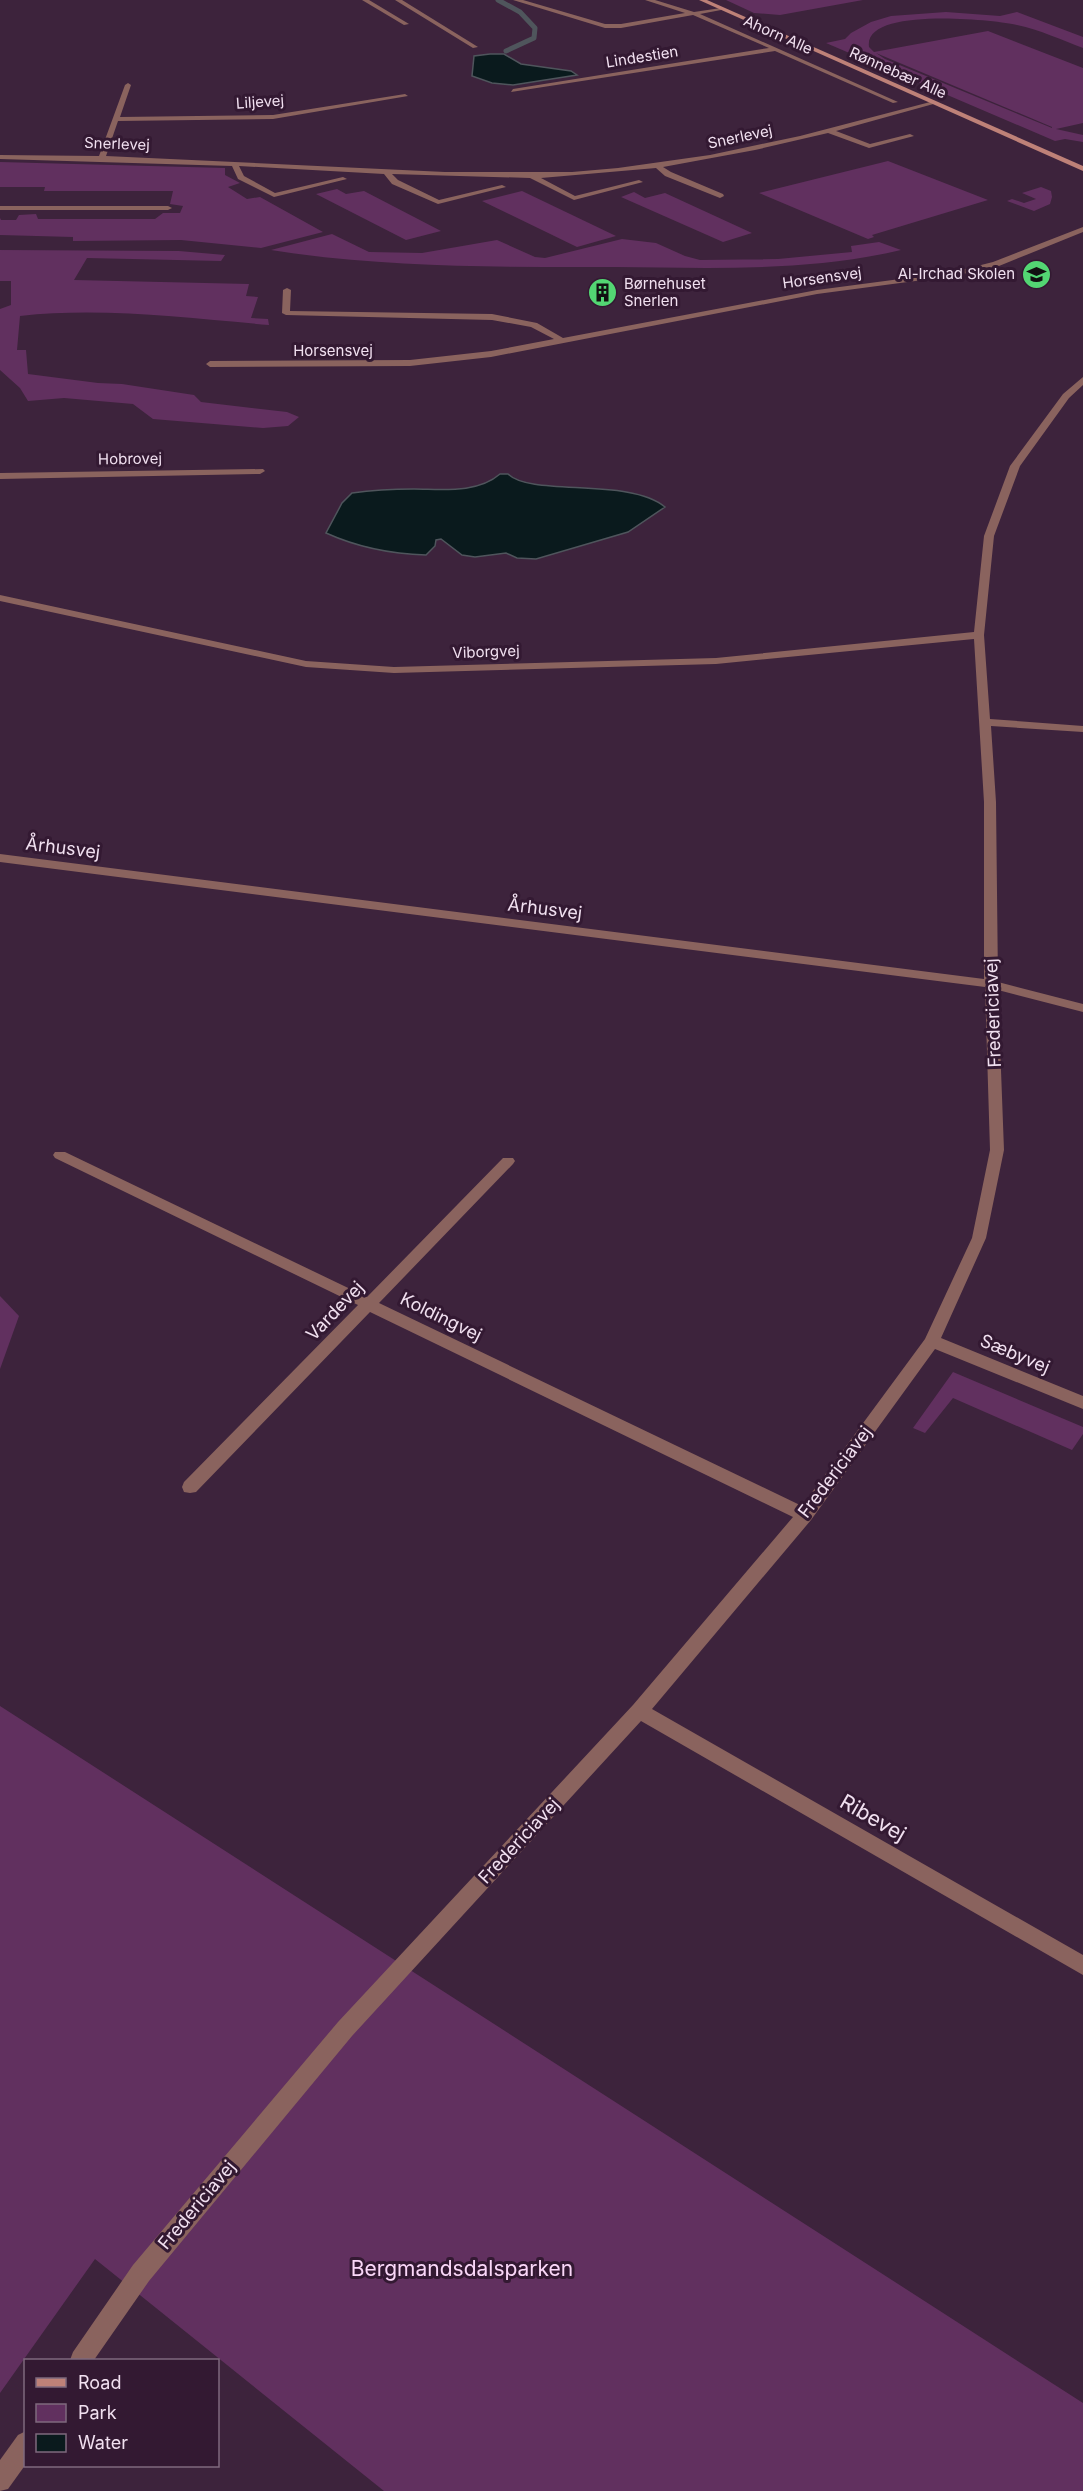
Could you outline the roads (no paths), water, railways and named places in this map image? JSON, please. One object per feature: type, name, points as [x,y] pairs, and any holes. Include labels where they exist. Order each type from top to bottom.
[{"type":"main road","name":"Rønnebær Alle","points":[[702,0],[1083,169]]},
{"type":"street","points":[[365,0],[406,24]]},
{"type":"street","points":[[398,0],[475,47]]},
{"type":"street","points":[[516,0],[605,26],[621,26],[719,9]]},
{"type":"street","name":"Ahorn Alle","points":[[648,0],[692,13],[895,102]]},
{"type":"street","name":"Lindestien","points":[[513,91],[776,49]]},
{"type":"street","points":[[102,157],[128,86]]},
{"type":"street","name":"Liljevej","points":[[116,119],[273,117],[405,96]]},
{"type":"street","name":"Snerlevej","points":[[0,157],[102,157],[386,172],[532,176],[658,166],[750,150],[934,103]]},
{"type":"street","points":[[827,130],[869,146],[910,136]]},
{"type":"street","points":[[234,163],[241,177],[274,195],[343,179]]},
{"type":"street","points":[[658,166],[668,174],[720,196]]},
{"type":"street","points":[[386,172],[395,182],[438,202],[502,186]]},
{"type":"street","name":"Snerlevej","points":[[532,176],[574,198],[639,182]]},
{"type":"street","points":[[0,208],[168,208]]},
{"type":"street","name":"Horsensvej","points":[[210,364],[410,363],[491,354],[817,292],[953,274],[996,264],[1083,229]]},
{"type":"street","points":[[286,290],[286,313],[492,317],[534,325],[561,340]]},
{"type":"street","name":"Fredericiavej","points":[[82,2359],[141,2273],[345,2029],[639,1711],[805,1515],[933,1341],[979,1238],[998,1150],[991,984],[990,802],[979,635],[989,536],[1016,466],[1066,396],[1083,380]]},
{"type":"street","name":"Hobrovej","points":[[0,476],[261,471]]},
{"type":"street","name":"Viborgvej","points":[[0,598],[306,664],[394,670],[716,661],[979,635]]},
{"type":"street","points":[[986,722],[1083,729]]},
{"type":"street","name":"Århusvej","points":[[0,858],[991,984],[1083,1008]]},
{"type":"street","name":"Koldingvej","points":[[60,1155],[805,1515]]},
{"type":"street","name":"Vardevej","points":[[190,1487],[508,1161]]},
{"type":"street","name":"Sæbyvej","points":[[933,1341],[1083,1403]]},
{"type":"street","name":"Ribevej","points":[[639,1711],[1083,1966]]},
{"type":"street","points":[[0,2481],[24,2446]]},
{"type":"water","points":[[504,54],[521,64],[571,71],[577,75],[513,85],[492,83],[472,76],[474,56]]},
{"type":"water","points":[[500,474],[508,474],[520,481],[537,485],[629,492],[649,498],[665,507],[628,532],[536,559],[517,558],[506,553],[475,557],[462,555],[441,539],[436,540],[435,546],[426,555],[400,553],[362,546],[326,533],[342,503],[352,493],[391,489],[470,488],[481,485]]},
{"type":"waterway","points":[[498,0],[520,12],[535,28],[534,38],[506,51]]},
{"type":"place","name":"Al-Irchad Skolen","points":[[1036,274]]},
{"type":"place","name":"Børnehuset Snerlen","points":[[603,293]]},
{"type":"park label","name":"Bergmandsdalsparken","points":[[462,2269]]}]
